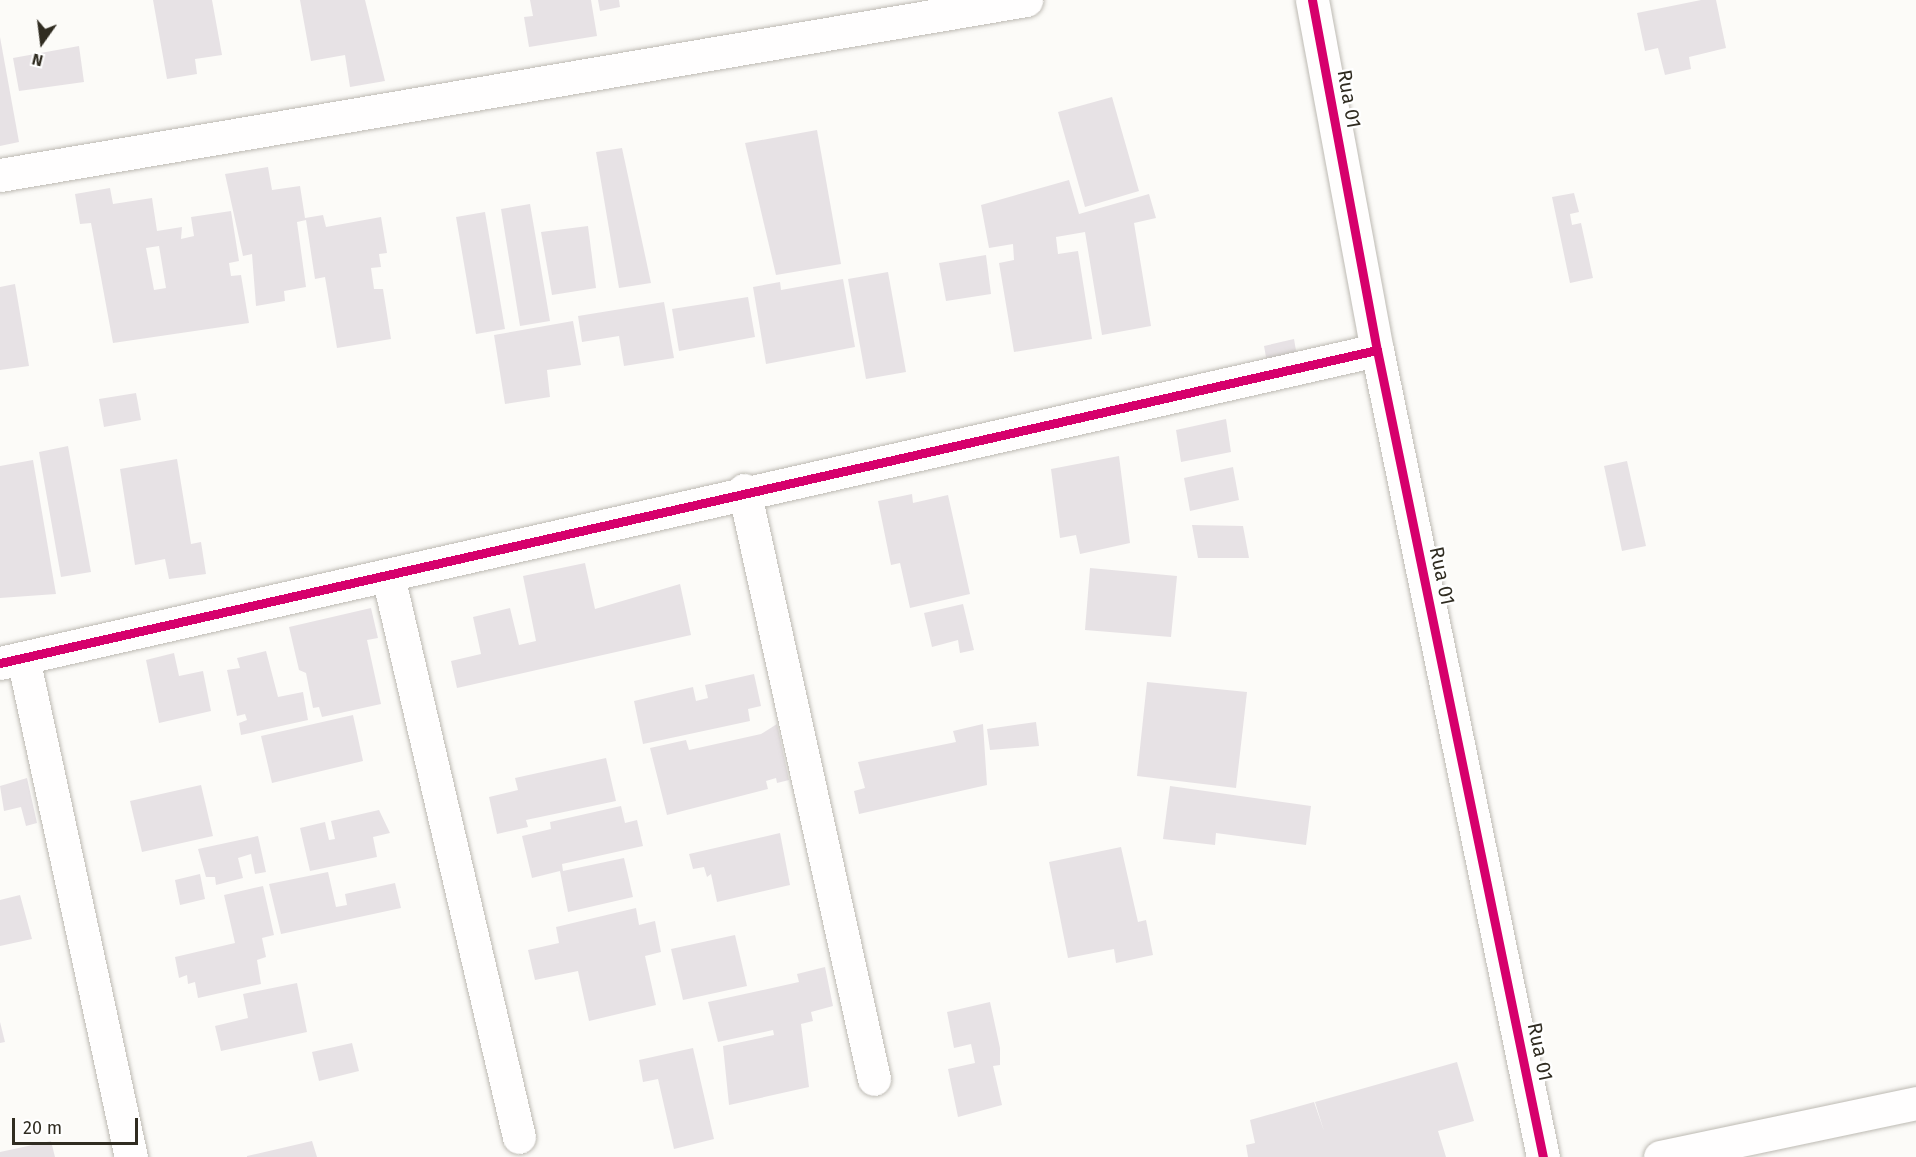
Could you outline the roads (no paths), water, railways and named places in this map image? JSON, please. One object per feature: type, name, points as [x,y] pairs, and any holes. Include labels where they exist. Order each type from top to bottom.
[{"type":"street","points":[[0,175],[1026,0]]},
{"type":"street","name":"Rua 01","points":[[1312,0],[1377,350],[1544,1157]]},
{"type":"street","points":[[131,1157],[11,661],[388,576],[744,490],[1377,350]]},
{"type":"street","points":[[744,490],[874,1079]]},
{"type":"street","points":[[388,576],[519,1137]]},
{"type":"street","points":[[1660,1157],[1916,1104]]}]
